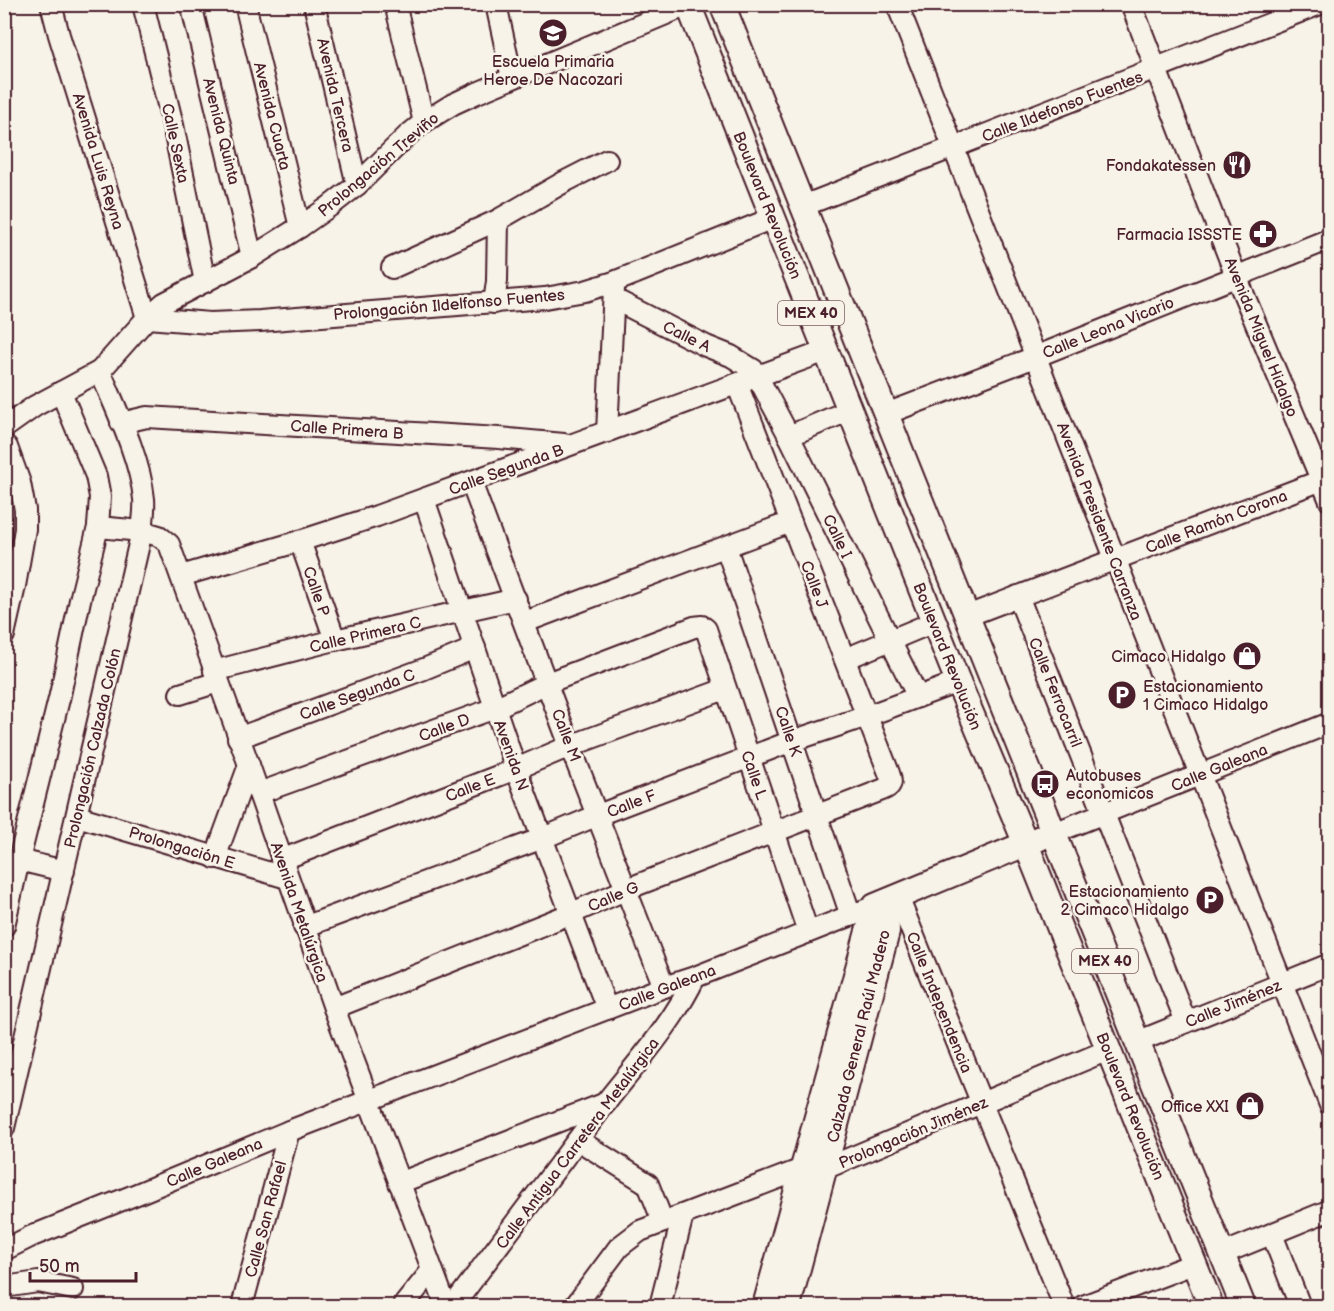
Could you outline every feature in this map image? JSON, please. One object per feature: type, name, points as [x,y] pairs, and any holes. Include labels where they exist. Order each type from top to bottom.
[{"type":"main road","name":"MEX 40","points":[[722,4],[1243,1306]]},
{"type":"main road","name":"Boulevard Revolución","points":[[689,5],[958,682],[1026,844],[1211,1306]]},
{"type":"main road","name":"Calle Galeana","points":[[886,902],[1054,833]]},
{"type":"main road","name":"Calzada General Raúl Madero","points":[[813,1169],[886,902]]},
{"type":"main road","points":[[765,1306],[813,1169]]},
{"type":"main road","points":[[788,1306],[813,1169]]},
{"type":"street","name":"Avenida Luis Reyna","points":[[51,4],[147,318]]},
{"type":"street","name":"Calle Sexta","points":[[143,4],[206,282]]},
{"type":"street","name":"Avenida Quinta","points":[[191,4],[252,256]]},
{"type":"street","name":"Avenida Cuarta","points":[[245,4],[300,227]]},
{"type":"street","name":"Avenida Tercera","points":[[314,4],[357,185]]},
{"type":"street","points":[[394,4],[424,122]]},
{"type":"street","points":[[496,4],[512,78]]},
{"type":"street","name":"Avenida Presidente Carranza","points":[[897,4],[1329,1105]]},
{"type":"street","name":"Avenida Miguel Hidalgo","points":[[1131,4],[1236,276],[1325,479],[1329,501]]},
{"type":"street","name":"Calle Ildefonso Fuentes","points":[[803,206],[1320,4]]},
{"type":"street","name":"Prolongación Treviño","points":[[4,428],[35,406],[100,371],[147,318],[164,303],[252,256],[330,206],[357,185],[424,122],[461,100],[689,5]]},
{"type":"street","points":[[392,268],[498,220],[607,160]]},
{"type":"street","name":"Prolongación Ildelfonso Fuentes","points":[[147,318],[210,322],[260,321],[494,303],[585,291],[614,291],[773,218]]},
{"type":"street","points":[[494,303],[497,281],[498,220]]},
{"type":"street","name":"Calle Leona Vicario","points":[[886,414],[1329,239]]},
{"type":"street","points":[[607,432],[614,291]]},
{"type":"street","name":"Calle A","points":[[614,291],[706,346],[731,356],[754,370],[757,377]]},
{"type":"street","name":"Calle Segunda B","points":[[181,576],[300,541],[424,499],[826,351]]},
{"type":"street","name":"Prolongación Calzada Colón","points":[[4,1128],[10,1083],[64,871],[142,531],[144,501],[141,479],[122,423],[100,371]]},
{"type":"street","name":"Calle I","points":[[757,377],[789,436],[918,697]]},
{"type":"street","name":"Calle J","points":[[737,384],[892,780],[891,784]]},
{"type":"street","points":[[4,926],[98,527],[99,497],[96,476],[61,392]]},
{"type":"street","points":[[789,436],[850,410]]},
{"type":"street","name":"Calle Primera B","points":[[122,423],[147,417],[573,444]]},
{"type":"street","points":[[4,444],[20,483],[25,510],[25,529],[4,635]]},
{"type":"street","name":"Calle Ramón Corona","points":[[967,616],[1325,479]]},
{"type":"street","name":"Calle M","points":[[471,482],[664,987]]},
{"type":"street","name":"Avenida N","points":[[424,499],[516,770],[607,1009]]},
{"type":"street","points":[[525,622],[791,522]]},
{"type":"street","points":[[98,527],[142,531]]},
{"type":"street","name":"Avenida Metalúrgica","points":[[142,531],[159,536],[169,544],[249,765],[304,927],[446,1306]]},
{"type":"street","name":"Calle P","points":[[300,541],[335,640]]},
{"type":"street","name":"Calle K","points":[[726,547],[851,916]]},
{"type":"street","name":"Calle Ferrocarril","points":[[1018,596],[1186,1022]]},
{"type":"street","name":"Calle Primera C","points":[[180,694],[216,676],[335,640],[516,599]]},
{"type":"street","points":[[845,659],[934,622]]},
{"type":"street","name":"Calle L","points":[[694,627],[702,626],[706,629],[808,932]]},
{"type":"street","name":"Calle D","points":[[258,793],[495,708],[547,683],[694,627]]},
{"type":"street","name":"Calle Segunda C","points":[[238,738],[475,648]]},
{"type":"street","name":"Calle F","points":[[304,927],[543,838],[792,741],[958,682]]},
{"type":"street","name":"Calle E","points":[[284,869],[570,746],[725,689]]},
{"type":"street","name":"Calle Galeana","points":[[1054,833],[1329,723]]},
{"type":"street","points":[[215,858],[249,765]]},
{"type":"street","name":"Calle G","points":[[334,1008],[627,889],[888,788],[891,784]]},
{"type":"street","name":"Prolongación E","points":[[77,816],[215,858],[284,869]]},
{"type":"street","points":[[19,860],[64,871]]},
{"type":"street","name":"Calle Galeana","points":[[4,1250],[32,1236],[288,1131],[886,902]]},
{"type":"street","name":"Calle Independencia","points":[[886,902],[981,1103],[1064,1306]]},
{"type":"street","name":"Calle Jiménez","points":[[1137,1042],[1329,964]]},
{"type":"street","name":"Calle Antigua Carretera Metalúrgica","points":[[453,1306],[662,1031],[682,1003],[695,977]]},
{"type":"street","name":"Prolongación Jiménez","points":[[575,1306],[619,1247],[640,1231],[813,1169],[1108,1050]]},
{"type":"street","points":[[399,1183],[606,1103]]},
{"type":"street","name":"Calle San Rafael","points":[[242,1306],[288,1131]]},
{"type":"street","points":[[578,1140],[648,1184],[663,1222]]},
{"type":"street","points":[[1222,1254],[1329,1210]]},
{"type":"street","points":[[660,1306],[683,1215]]},
{"type":"street","points":[[1272,1234],[1300,1306]]},
{"type":"street","points":[[1083,1306],[1194,1264]]},
{"type":"street","points":[[403,1306],[432,1270]]},
{"type":"street","points":[[4,1287],[38,1282],[73,1289]]},
{"type":"place","name":"Escuela Primaria Heroe De Nacozari","points":[[553,33]]},
{"type":"place","name":"Fondakatessen","points":[[1237,165]]},
{"type":"place","name":"Farmacia ISSSTE","points":[[1263,234]]},
{"type":"place","name":"Cimaco Hidalgo","points":[[1247,656]]},
{"type":"place","name":"Estacionamiento 1 Cimaco Hidalgo","points":[[1122,695]]},
{"type":"place","name":"Autobuses economicos","points":[[1045,784]]},
{"type":"place","name":"Estacionamiento 2 Cimaco Hidalgo","points":[[1210,900]]},
{"type":"place","name":"Office XXI","points":[[1250,1106]]}]
